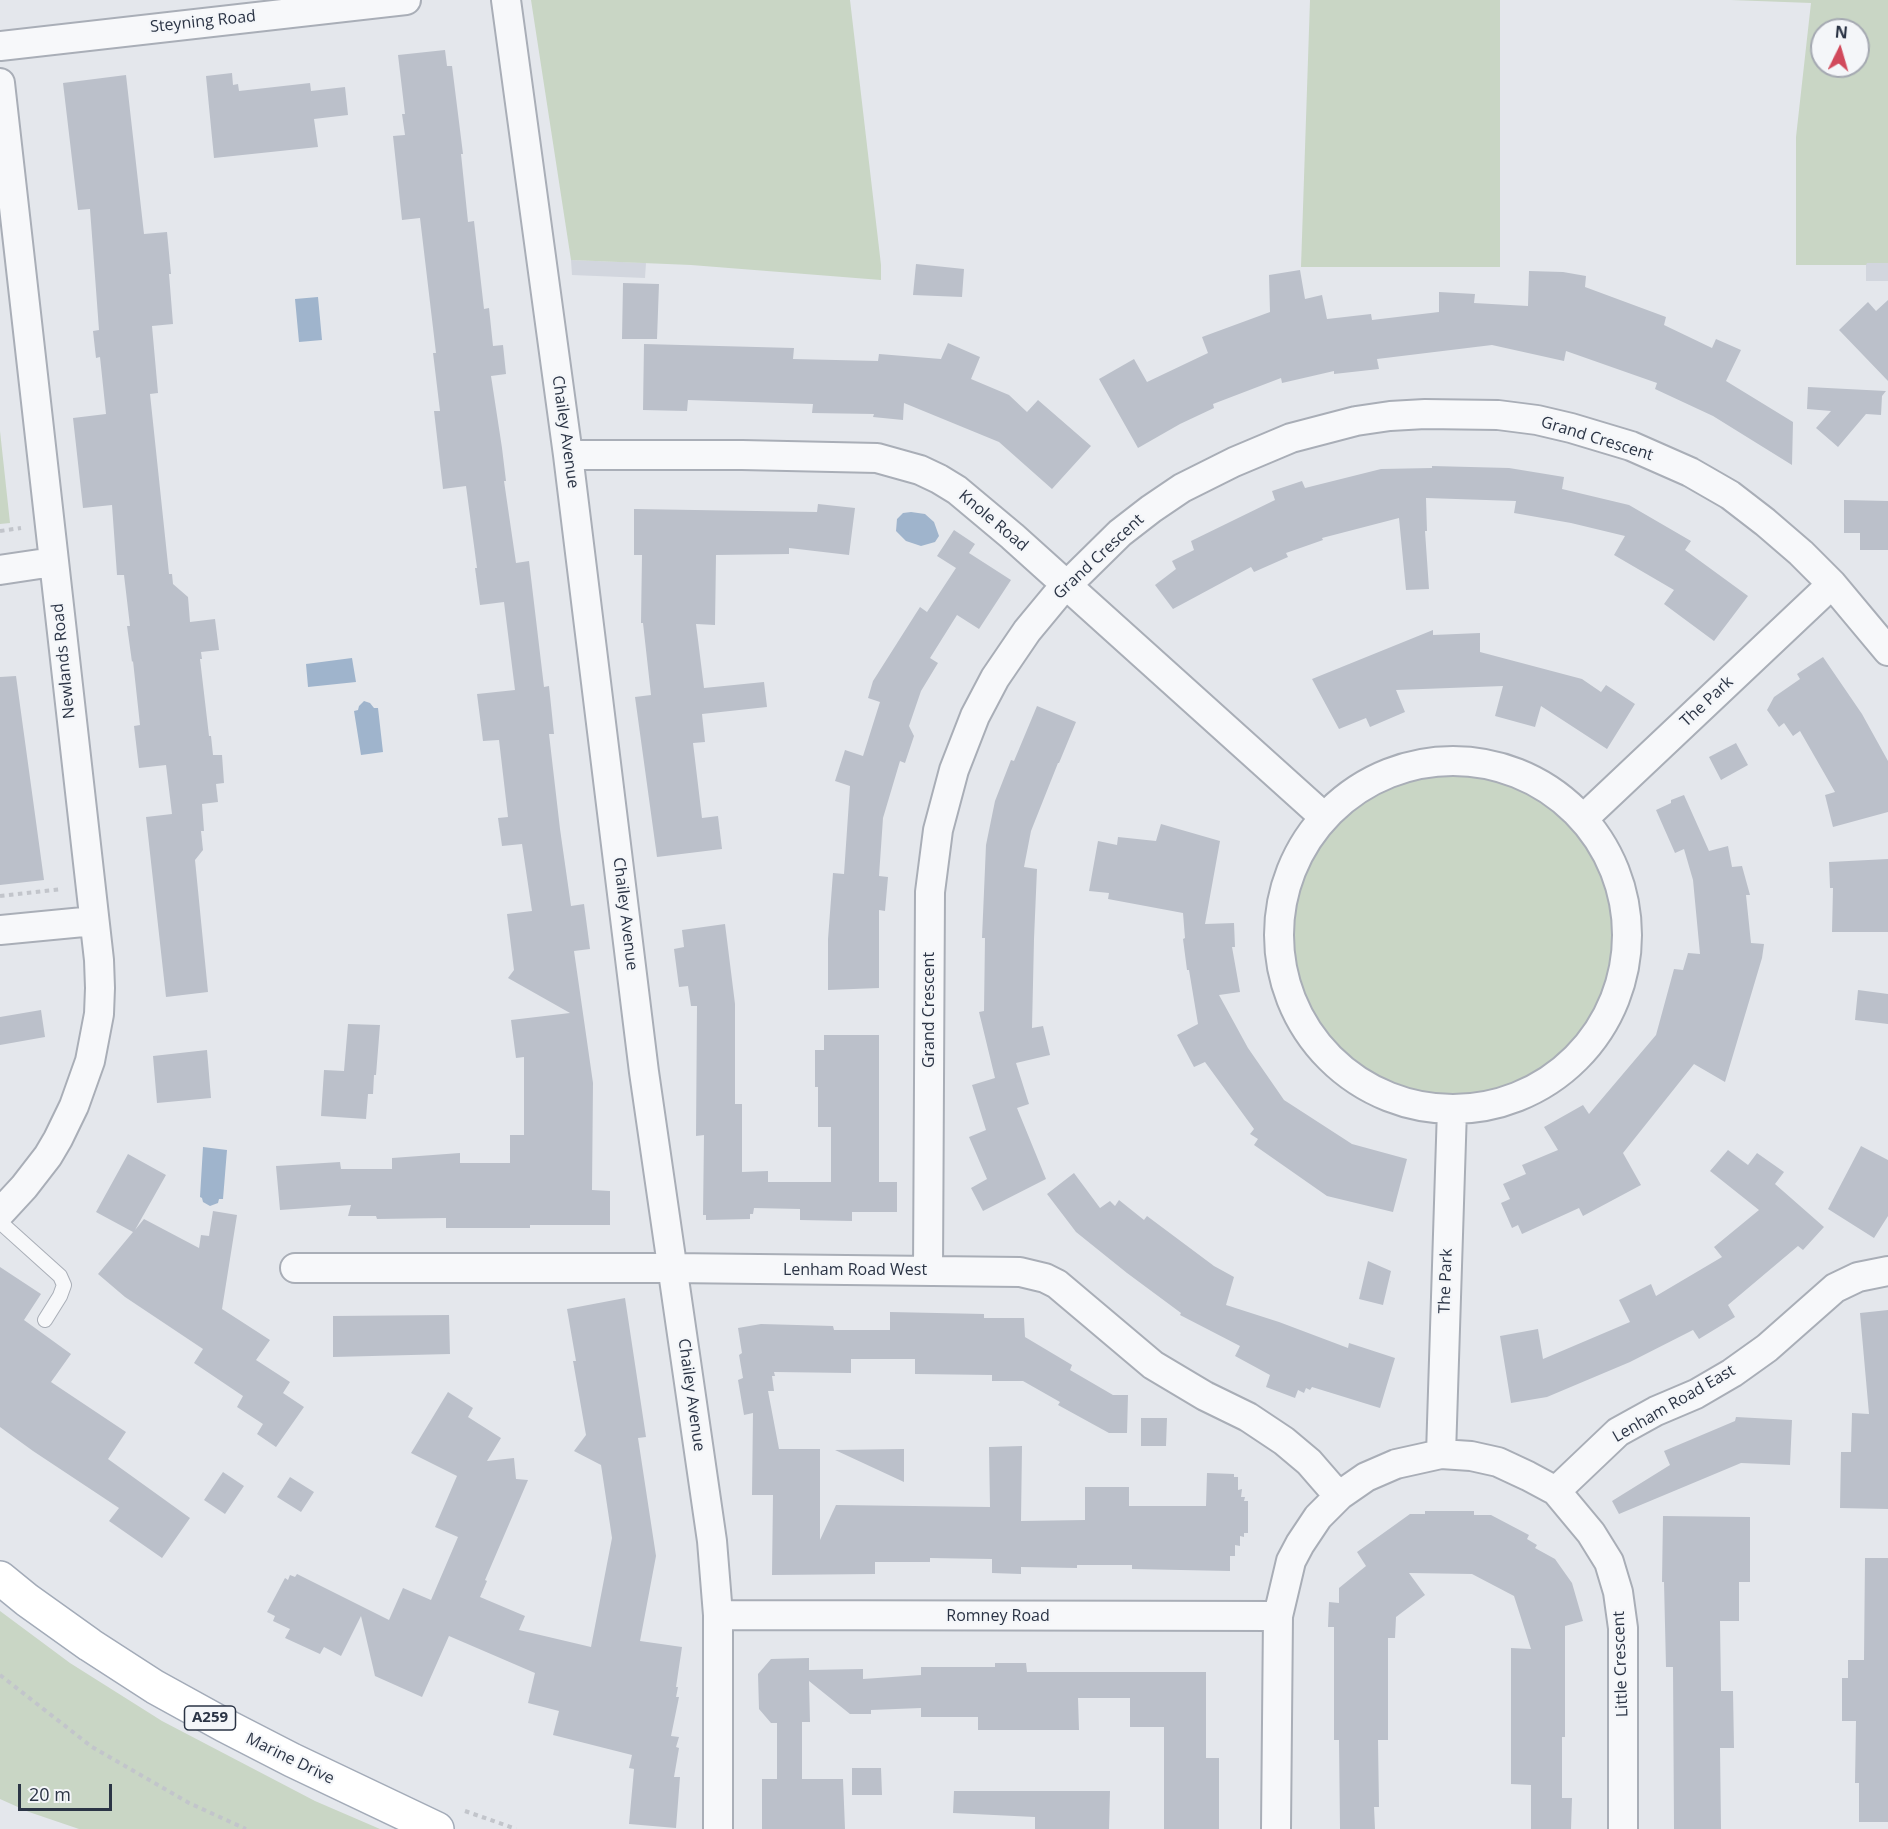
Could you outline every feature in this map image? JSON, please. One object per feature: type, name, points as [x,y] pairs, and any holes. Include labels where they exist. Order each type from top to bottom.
[{"type":"main road","name":"Marine Drive","points":[[0,1578],[90,1645],[155,1687],[292,1760],[437,1829]]},
{"type":"street","name":"Steyning Road","points":[[0,46],[406,0]]},
{"type":"street","name":"Chailey Avenue","points":[[506,0],[568,455],[644,1072],[712,1541],[718,1615],[718,1829]]},
{"type":"street","name":"Newlands Road","points":[[0,83],[99,960],[100,988],[96,1030],[87,1071],[74,1106],[58,1139],[24,1187],[0,1213]]},
{"type":"street","name":"Grand Crescent","points":[[928,1270],[930,892],[938,830],[954,771],[975,716],[1002,666],[1027,631],[1056,596],[1120,533],[1182,488],[1234,462],[1291,438],[1356,421],[1425,414],[1498,415],[1537,420],[1632,446],[1690,472],[1730,495],[1801,553],[1832,584],[1888,651]]},
{"type":"street","name":"Knole Road","points":[[568,455],[877,458],[920,470],[957,490],[1012,536],[1324,817]]},
{"type":"street","points":[[0,570],[54,562]]},
{"type":"street","name":"The Park","points":[[1583,819],[1832,584]]},
{"type":"street","points":[[1446,761],[1479,762],[1507,769],[1548,789],[1583,819],[1592,828],[1616,873],[1626,914],[1626,956],[1622,977],[1612,1005],[1596,1034],[1583,1051],[1568,1066],[1534,1090],[1504,1101],[1473,1108],[1452,1109],[1408,1104],[1386,1096],[1366,1087],[1330,1060],[1316,1043],[1292,1005],[1285,984],[1279,951],[1279,918],[1282,895],[1289,874],[1310,834],[1324,817],[1334,806],[1359,787],[1386,773],[1417,764],[1446,761]]},
{"type":"street","points":[[0,930],[94,921]]},
{"type":"street","name":"The Park","points":[[1441,1454],[1452,1109]]},
{"type":"street","name":"Lenham Road West","points":[[295,1268],[672,1268],[1020,1272],[1045,1278],[1057,1284],[1153,1365],[1205,1396],[1248,1417],[1284,1441],[1309,1462],[1340,1495]]},
{"type":"street","name":"Lenham Road East","points":[[1556,1491],[1618,1432],[1656,1411],[1696,1394],[1732,1373],[1767,1348],[1835,1288],[1858,1277],[1888,1271]]},
{"type":"street","name":"Little Crescent","points":[[1276,1829],[1278,1616],[1286,1578],[1295,1552],[1318,1517],[1340,1495],[1366,1478],[1396,1464],[1441,1454],[1471,1456],[1498,1462],[1556,1491],[1592,1533],[1609,1562],[1618,1592],[1623,1628],[1623,1829]]},
{"type":"street","name":"Romney Road","points":[[718,1615],[1278,1616]]},
{"type":"lane","points":[[0,1222],[60,1276],[64,1285],[45,1320]]},
{"type":"path","points":[[0,896],[90,885]]},
{"type":"path","points":[[0,1675],[92,1747],[189,1803],[246,1829]]},
{"type":"shaded area","points":[[571,260],[646,263],[645,278],[572,275]]},
{"type":"shaded area","points":[[1866,263],[1888,263],[1888,281],[1866,281]]},
{"type":"green space","points":[[531,0],[850,0],[881,280],[691,265],[571,260]]},
{"type":"green space","points":[[1310,0],[1500,0],[1500,267],[1301,267]]},
{"type":"green space","points":[[1731,0],[1888,0],[1888,263],[1796,265],[1796,137],[1811,3]]},
{"type":"green space","points":[[0,431],[10,523],[0,524]]},
{"type":"green space","points":[[1451,772],[1483,775],[1528,791],[1555,809],[1577,831],[1587,844],[1602,873],[1611,903],[1614,935],[1611,967],[1595,1012],[1577,1039],[1555,1061],[1542,1071],[1513,1086],[1483,1095],[1451,1098],[1419,1095],[1374,1079],[1347,1061],[1325,1039],[1315,1026],[1300,997],[1291,967],[1288,935],[1291,903],[1307,858],[1325,831],[1347,809],[1360,799],[1389,784],[1419,775]]},
{"type":"green space","points":[[0,1611],[70,1663],[162,1721],[315,1801],[380,1829],[79,1829],[29,1812],[0,1799]]},
{"type":"water","points":[[318,297],[322,340],[299,342],[295,299]]},
{"type":"water","points":[[903,513],[925,514],[934,522],[939,536],[935,542],[921,546],[906,541],[896,531],[897,519]]},
{"type":"water","points":[[352,658],[356,682],[308,687],[306,664]]},
{"type":"water","points":[[364,701],[378,708],[383,752],[361,755],[354,711],[358,710]]},
{"type":"water","points":[[203,1147],[227,1150],[223,1199],[219,1199],[218,1203],[210,1206],[200,1197]]},
{"type":"building","points":[[445,50],[447,66],[452,66],[463,154],[461,154],[468,222],[474,221],[484,309],[489,308],[493,346],[503,345],[506,374],[491,376],[516,563],[529,561],[544,687],[549,686],[554,734],[549,734],[571,906],[584,904],[590,949],[574,951],[593,1083],[592,1190],[610,1191],[610,1225],[446,1228],[446,1218],[377,1219],[376,1216],[348,1216],[351,1205],[280,1210],[276,1166],[340,1162],[341,1169],[392,1169],[392,1158],[460,1153],[460,1163],[510,1163],[510,1135],[524,1135],[524,1057],[516,1058],[511,1020],[570,1013],[508,978],[514,970],[507,914],[532,911],[522,844],[502,846],[498,818],[508,817],[499,740],[483,741],[477,694],[515,690],[504,602],[480,605],[466,486],[443,489],[434,411],[440,411],[433,353],[436,353],[420,218],[402,220],[393,136],[405,135],[402,114],[405,114],[398,55]]},
{"type":"building","points":[[232,73],[233,85],[238,84],[239,91],[310,83],[311,91],[345,87],[348,115],[314,119],[318,147],[214,158],[206,76]]},
{"type":"building","points":[[126,75],[144,234],[167,232],[171,274],[169,274],[173,324],[152,326],[158,393],[150,394],[169,574],[172,574],[173,584],[188,597],[190,622],[215,619],[219,650],[201,652],[202,659],[200,659],[209,736],[211,736],[213,755],[222,755],[224,783],[216,784],[218,802],[202,804],[203,850],[195,860],[208,992],[166,997],[146,817],[172,814],[166,765],[139,768],[134,726],[140,725],[127,626],[130,626],[124,575],[117,575],[112,505],[83,508],[73,418],[106,414],[100,357],[96,358],[93,331],[99,330],[90,209],[78,210],[63,83]]},
{"type":"building","points":[[916,264],[964,269],[962,297],[913,295]]},
{"type":"building","points":[[1300,270],[1305,299],[1322,295],[1327,319],[1371,314],[1372,320],[1439,312],[1439,292],[1475,294],[1474,303],[1528,306],[1529,271],[1563,272],[1586,276],[1585,287],[1666,317],[1664,325],[1712,348],[1716,339],[1741,350],[1726,381],[1793,422],[1792,465],[1713,416],[1655,389],[1657,383],[1566,351],[1564,361],[1492,345],[1377,359],[1379,369],[1334,374],[1334,371],[1282,383],[1281,378],[1213,404],[1214,408],[1138,448],[1099,379],[1134,359],[1147,382],[1208,353],[1202,337],[1270,312],[1269,275]]},
{"type":"building","points":[[623,283],[659,284],[657,339],[622,339]]},
{"type":"building","points":[[1888,300],[1888,381],[1839,330],[1868,302],[1876,311]]},
{"type":"building","points":[[948,343],[980,357],[971,379],[1009,395],[1027,412],[1038,400],[1091,446],[1052,489],[999,442],[904,403],[903,420],[873,417],[874,414],[812,413],[813,404],[688,400],[687,411],[643,410],[644,344],[794,348],[793,359],[878,361],[879,354],[941,359]]},
{"type":"building","points":[[1808,387],[1886,391],[1882,396],[1881,415],[1866,414],[1838,447],[1816,428],[1831,411],[1807,409]]},
{"type":"building","points":[[1432,466],[1509,468],[1564,477],[1562,489],[1629,505],[1691,541],[1685,550],[1748,596],[1714,641],[1664,604],[1674,590],[1614,555],[1625,536],[1514,513],[1516,501],[1426,498],[1427,531],[1425,531],[1429,589],[1406,590],[1399,518],[1322,538],[1323,540],[1286,553],[1288,557],[1254,572],[1251,567],[1173,609],[1155,585],[1176,569],[1172,561],[1194,550],[1191,541],[1275,500],[1272,491],[1302,481],[1305,488],[1381,469],[1432,468]]},
{"type":"building","points":[[1844,500],[1888,501],[1888,550],[1860,550],[1860,533],[1844,533]]},
{"type":"building","points":[[818,504],[855,508],[849,555],[789,548],[789,554],[716,555],[715,625],[696,624],[704,688],[764,682],[767,707],[702,714],[705,742],[693,743],[702,818],[718,816],[722,849],[657,857],[635,697],[651,695],[643,623],[641,623],[642,555],[634,555],[634,509],[817,512]]},
{"type":"building","points":[[954,530],[975,544],[969,553],[1011,580],[979,629],[957,615],[930,658],[938,663],[921,691],[909,726],[914,736],[905,763],[900,761],[883,818],[879,876],[888,877],[885,911],[879,910],[879,988],[828,990],[828,939],[833,873],[844,874],[850,786],[835,781],[845,750],[863,756],[880,702],[868,698],[873,681],[920,607],[927,612],[956,568],[937,556]]},
{"type":"building","points":[[1433,630],[1433,635],[1480,633],[1480,652],[1582,679],[1601,692],[1606,685],[1635,704],[1607,749],[1541,706],[1535,727],[1495,716],[1503,686],[1396,690],[1405,712],[1370,727],[1366,718],[1339,729],[1312,679]]},
{"type":"building","points":[[1823,657],[1862,714],[1888,761],[1888,812],[1833,827],[1825,795],[1835,792],[1800,731],[1793,736],[1784,723],[1779,727],[1767,710],[1774,697],[1800,679],[1797,674]]},
{"type":"building","points":[[16,676],[44,880],[0,885],[0,677]]},
{"type":"building","points":[[1037,706],[1076,722],[1031,831],[1024,867],[1037,869],[1032,1028],[1043,1026],[1050,1055],[1016,1063],[1029,1104],[1017,1108],[1046,1179],[983,1211],[971,1188],[987,1179],[969,1137],[986,1130],[972,1085],[995,1078],[979,1012],[984,1011],[985,938],[982,938],[986,845],[995,801],[1011,760],[1014,761]]},
{"type":"building","points":[[1736,743],[1748,765],[1721,780],[1709,757]]},
{"type":"building","points":[[1684,795],[1709,851],[1728,846],[1732,867],[1742,866],[1750,895],[1746,895],[1751,943],[1764,944],[1762,958],[1725,1082],[1694,1064],[1623,1153],[1641,1185],[1583,1216],[1579,1208],[1522,1234],[1518,1225],[1512,1228],[1501,1203],[1510,1199],[1503,1184],[1526,1174],[1522,1165],[1558,1150],[1544,1127],[1583,1105],[1589,1114],[1656,1035],[1674,969],[1683,970],[1688,953],[1700,954],[1693,880],[1684,849],[1675,853],[1656,810]]},
{"type":"building","points":[[1161,824],[1220,841],[1205,924],[1234,923],[1235,947],[1232,947],[1240,992],[1219,995],[1248,1048],[1284,1100],[1352,1144],[1407,1159],[1393,1212],[1327,1196],[1254,1145],[1258,1139],[1250,1134],[1254,1129],[1205,1062],[1194,1067],[1177,1035],[1198,1024],[1189,970],[1187,970],[1183,939],[1185,938],[1183,913],[1108,899],[1109,893],[1089,891],[1098,841],[1117,845],[1118,837],[1156,841]]},
{"type":"building","points":[[1888,859],[1888,932],[1832,932],[1833,888],[1830,888],[1829,862]]},
{"type":"building","points":[[725,924],[735,1004],[735,1104],[742,1104],[742,1172],[768,1171],[768,1182],[831,1182],[831,1127],[818,1127],[815,1050],[824,1050],[824,1035],[879,1035],[879,1182],[897,1182],[897,1212],[852,1212],[852,1221],[800,1220],[800,1209],[754,1208],[750,1219],[706,1220],[706,1215],[703,1215],[704,1135],[696,1136],[697,1006],[691,1006],[688,986],[679,987],[674,949],[684,947],[682,930]]},
{"type":"building","points":[[1858,990],[1888,994],[1888,1024],[1855,1020]]},
{"type":"building","points":[[41,1010],[45,1037],[0,1045],[0,1017]]},
{"type":"building","points":[[348,1024],[380,1025],[376,1075],[374,1075],[373,1094],[368,1094],[366,1119],[321,1116],[324,1070],[344,1071]]},
{"type":"building","points":[[207,1050],[211,1098],[157,1103],[153,1056]]},
{"type":"building","points":[[1861,1146],[1888,1160],[1888,1216],[1874,1238],[1828,1209]]},
{"type":"building","points":[[1728,1150],[1748,1165],[1757,1153],[1784,1172],[1775,1184],[1824,1227],[1803,1250],[1798,1246],[1728,1305],[1735,1317],[1699,1339],[1693,1330],[1630,1362],[1547,1397],[1511,1403],[1500,1336],[1538,1329],[1543,1359],[1630,1322],[1619,1300],[1651,1284],[1656,1296],[1722,1257],[1714,1247],[1759,1210],[1710,1171]]},
{"type":"building","points":[[128,1154],[166,1175],[135,1230],[144,1219],[199,1248],[201,1235],[209,1236],[213,1211],[237,1215],[222,1309],[270,1340],[256,1360],[290,1382],[283,1393],[304,1407],[276,1447],[257,1434],[263,1424],[237,1407],[243,1396],[194,1363],[203,1349],[125,1297],[98,1274],[133,1232],[96,1212]]},
{"type":"building","points":[[1074,1173],[1100,1208],[1110,1201],[1115,1206],[1119,1200],[1144,1220],[1147,1216],[1214,1266],[1234,1277],[1226,1305],[1348,1348],[1349,1343],[1395,1358],[1380,1408],[1312,1387],[1310,1390],[1306,1388],[1304,1393],[1298,1390],[1295,1398],[1266,1387],[1270,1375],[1235,1356],[1240,1346],[1180,1315],[1181,1313],[1076,1232],[1047,1194]]},
{"type":"building","points":[[1368,1261],[1391,1271],[1383,1305],[1359,1299]]},
{"type":"building","points":[[0,1267],[41,1294],[24,1320],[71,1354],[51,1382],[126,1432],[108,1459],[190,1518],[162,1558],[109,1521],[119,1508],[0,1427]]},
{"type":"building","points":[[625,1298],[646,1437],[638,1438],[656,1556],[640,1641],[682,1647],[676,1687],[678,1687],[676,1697],[679,1697],[671,1736],[679,1737],[674,1777],[680,1777],[676,1828],[629,1824],[634,1769],[629,1768],[632,1755],[553,1735],[559,1711],[528,1703],[535,1673],[449,1636],[422,1697],[375,1676],[361,1616],[341,1656],[324,1647],[320,1654],[285,1638],[290,1629],[273,1621],[275,1616],[267,1612],[285,1578],[288,1580],[290,1575],[295,1577],[297,1574],[389,1620],[403,1588],[431,1600],[458,1537],[435,1527],[457,1476],[411,1453],[448,1392],[473,1408],[468,1417],[501,1438],[487,1461],[514,1458],[516,1479],[528,1480],[485,1580],[487,1581],[480,1597],[525,1616],[519,1630],[591,1647],[612,1538],[601,1465],[574,1451],[586,1435],[573,1361],[576,1361],[567,1309]]},
{"type":"building","points":[[1888,1310],[1888,1509],[1840,1508],[1841,1452],[1851,1452],[1852,1413],[1869,1414],[1860,1313]]},
{"type":"building","points":[[890,1312],[984,1314],[984,1318],[1024,1318],[1025,1337],[1072,1365],[1070,1370],[1113,1395],[1128,1395],[1127,1433],[1109,1433],[1058,1405],[1060,1402],[1023,1381],[992,1381],[992,1375],[915,1374],[915,1359],[851,1359],[851,1373],[774,1372],[775,1376],[772,1376],[774,1391],[768,1391],[779,1449],[820,1449],[820,1540],[836,1505],[990,1507],[989,1447],[1022,1446],[1021,1521],[1085,1520],[1085,1487],[1129,1487],[1129,1506],[1206,1506],[1207,1473],[1234,1474],[1234,1477],[1238,1477],[1238,1490],[1242,1489],[1241,1497],[1245,1497],[1244,1501],[1248,1501],[1248,1533],[1244,1533],[1244,1537],[1240,1536],[1240,1546],[1235,1545],[1235,1556],[1230,1556],[1230,1571],[1132,1569],[1132,1565],[1077,1565],[1077,1568],[1021,1567],[1021,1574],[992,1573],[992,1559],[930,1558],[930,1562],[875,1562],[875,1574],[772,1575],[773,1495],[752,1495],[753,1413],[744,1415],[738,1380],[743,1378],[738,1328],[761,1324],[833,1326],[834,1330],[890,1330]]},
{"type":"building","points":[[449,1315],[450,1354],[333,1357],[333,1316]]},
{"type":"building","points":[[1736,1417],[1792,1420],[1790,1465],[1741,1463],[1619,1514],[1612,1501],[1670,1465],[1664,1451],[1735,1421]]},
{"type":"building","points":[[1141,1418],[1167,1418],[1166,1446],[1141,1446]]},
{"type":"building","points":[[904,1449],[904,1482],[835,1450]]},
{"type":"building","points":[[223,1472],[244,1486],[225,1514],[204,1500]]},
{"type":"building","points":[[290,1477],[314,1492],[301,1512],[277,1497]]},
{"type":"building","points":[[1425,1511],[1474,1511],[1474,1515],[1491,1515],[1529,1535],[1527,1539],[1537,1545],[1535,1548],[1555,1559],[1572,1583],[1583,1621],[1565,1626],[1565,1737],[1562,1737],[1562,1798],[1572,1798],[1571,1829],[1531,1829],[1531,1785],[1511,1784],[1511,1648],[1531,1649],[1514,1596],[1472,1574],[1409,1573],[1425,1595],[1396,1617],[1395,1638],[1388,1638],[1388,1740],[1378,1740],[1379,1807],[1374,1807],[1375,1829],[1340,1829],[1339,1740],[1334,1740],[1334,1627],[1328,1627],[1329,1602],[1339,1603],[1339,1588],[1366,1566],[1357,1552],[1410,1514],[1425,1514]]},
{"type":"building","points":[[1663,1516],[1750,1517],[1750,1582],[1739,1582],[1739,1621],[1720,1621],[1721,1691],[1733,1691],[1734,1748],[1720,1748],[1721,1829],[1674,1829],[1673,1667],[1666,1667],[1664,1582],[1662,1582]]},
{"type":"building","points":[[1865,1558],[1888,1558],[1888,1822],[1859,1822],[1859,1783],[1855,1783],[1856,1721],[1842,1721],[1842,1678],[1848,1678],[1848,1660],[1864,1660]]},
{"type":"building","points":[[809,1658],[809,1670],[863,1669],[863,1679],[921,1675],[921,1667],[995,1667],[995,1663],[1026,1663],[1027,1672],[1206,1672],[1206,1758],[1219,1758],[1219,1829],[1164,1829],[1164,1727],[1130,1727],[1130,1698],[1078,1698],[1079,1730],[978,1730],[978,1717],[921,1717],[921,1708],[871,1710],[871,1714],[850,1714],[809,1681],[810,1722],[802,1722],[802,1779],[843,1779],[845,1829],[762,1829],[762,1779],[777,1779],[777,1723],[771,1723],[759,1709],[758,1674],[771,1659]]},
{"type":"building","points":[[852,1768],[881,1768],[882,1795],[852,1795]]},
{"type":"building","points":[[954,1791],[1110,1791],[1109,1829],[1035,1829],[1035,1817],[953,1813]]}]
